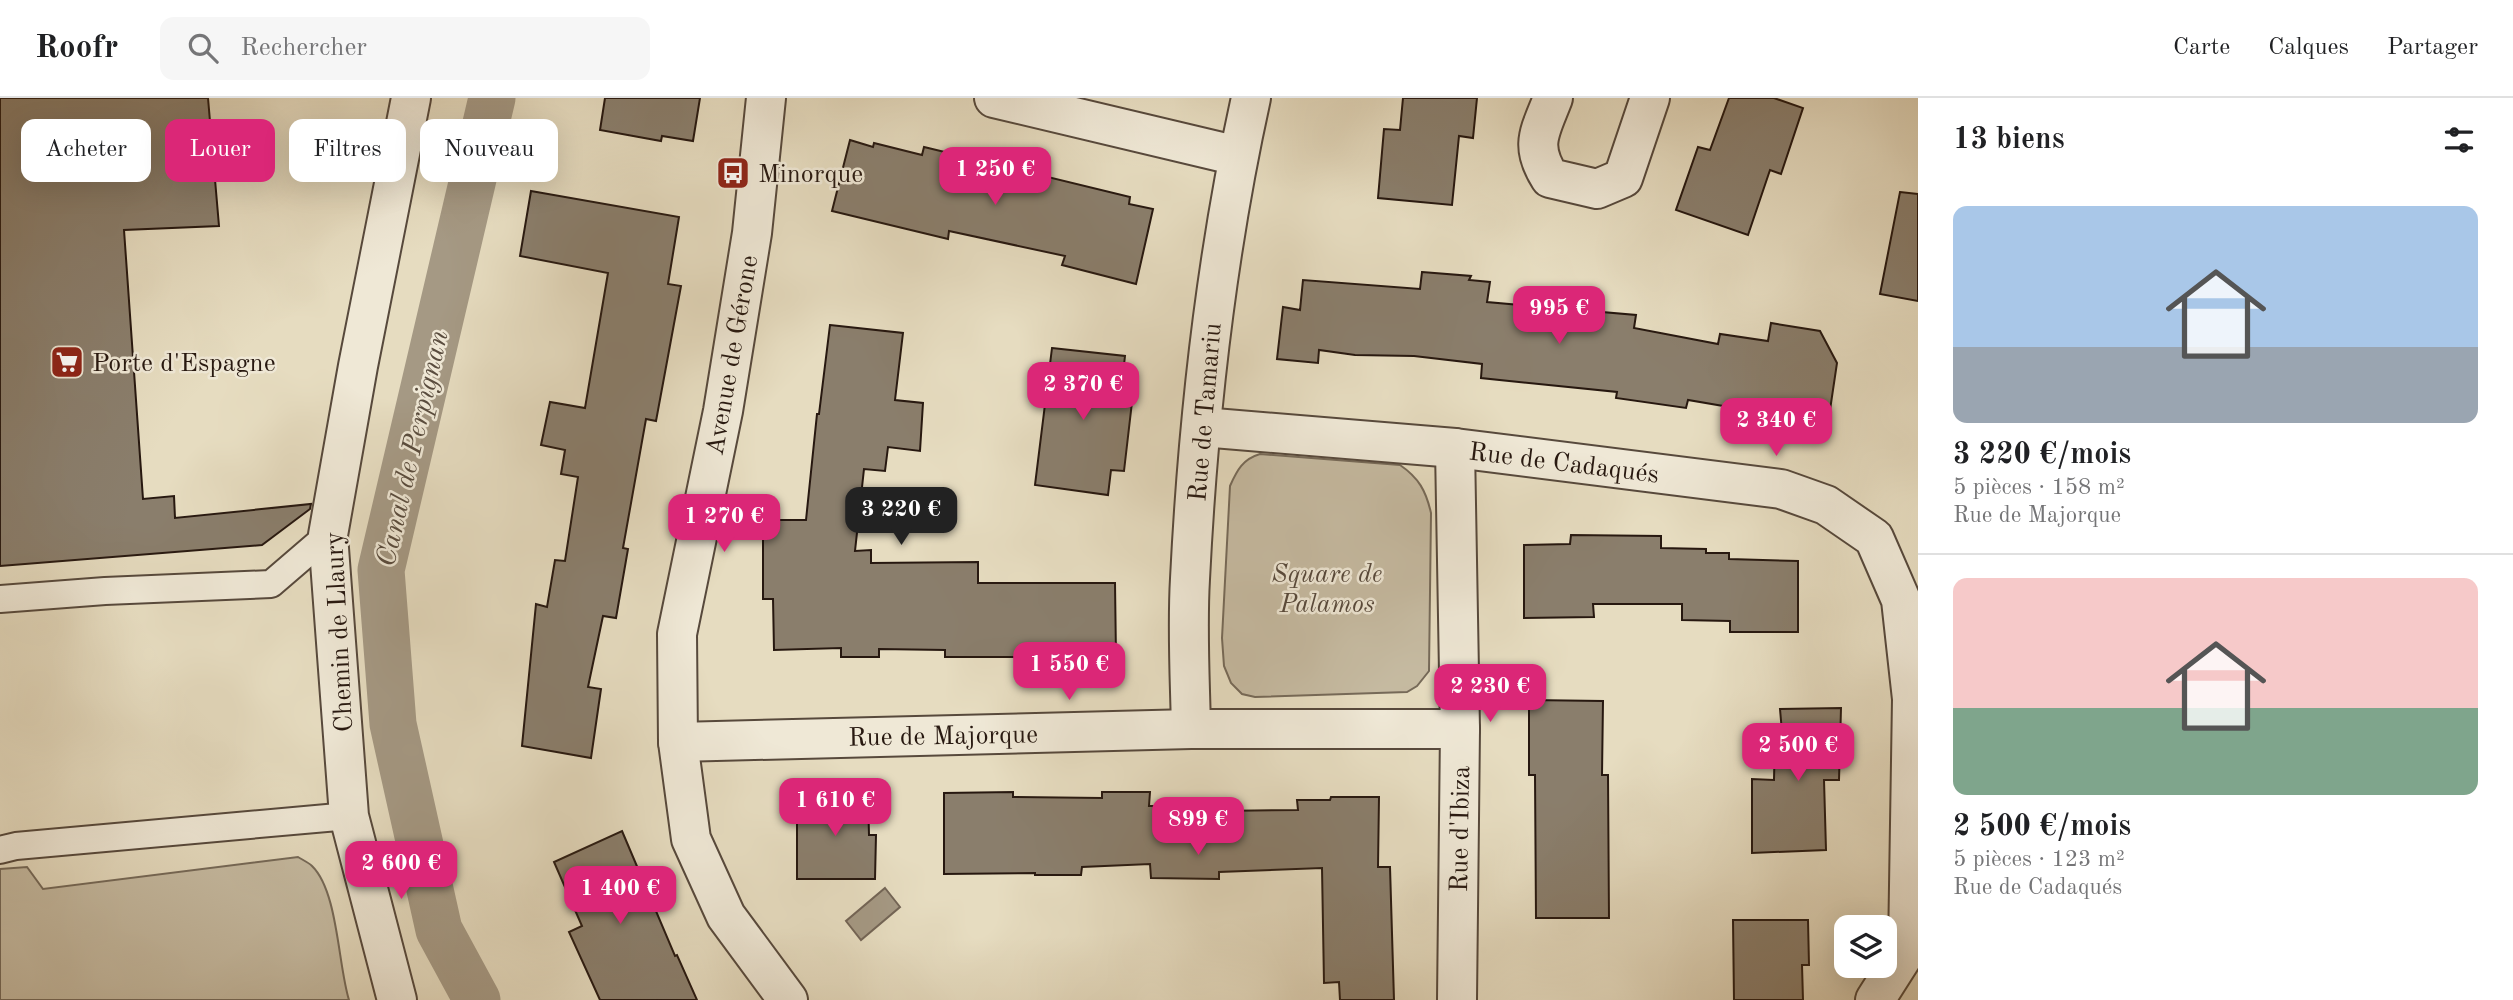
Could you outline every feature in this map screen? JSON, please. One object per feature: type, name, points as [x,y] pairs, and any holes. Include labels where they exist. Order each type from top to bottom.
[{"type":"street","name":"Chemin de Llaury","points":[[397,1000],[349,816],[328,535],[411,98]]},
{"type":"street","name":"Avenue de Gérone","points":[[766,98],[752,233],[723,411],[677,634],[678,742],[691,839],[726,916],[788,1000]]},
{"type":"street","points":[[994,98],[1238,156]]},
{"type":"street","name":"Rue de Tamariu","points":[[1191,729],[1189,581],[1213,305],[1238,156],[1251,98]]},
{"type":"street","points":[[1553,98],[1537,141],[1539,161],[1550,178],[1597,189],[1623,178],[1650,98]]},
{"type":"street","name":"Rue de Cadaqués","points":[[1202,427],[1455,448],[1781,489],[1826,505],[1874,538],[1901,600],[1915,699],[1913,946]]},
{"type":"street","name":"Rue d'Ibiza","points":[[1455,448],[1460,729],[1457,1000]]},
{"type":"street","name":"Rue de Majorque","points":[[678,742],[1191,729],[1460,729]]},
{"type":"street","points":[[1875,1000],[1913,946]]},
{"type":"lane","points":[[0,599],[104,591],[271,584],[328,535]]},
{"type":"lane","points":[[5,846],[349,816]]},
{"type":"green space","name":"Square de Palamos","points":[[1260,454],[1400,465],[1421,486],[1431,513],[1429,671],[1417,686],[1407,692],[1255,697],[1242,694],[1231,683],[1224,666],[1222,638],[1230,486],[1241,466]]},
{"type":"green space","points":[[298,857],[312,866],[327,893],[349,1000],[0,1000],[0,869],[27,867],[43,889]]},
{"type":"shaded area","points":[[885,888],[900,907],[861,940],[846,921]]},
{"type":"building","name":"Porte d'Espagne","points":[[0,98],[208,98],[210,119],[165,119],[165,182],[215,182],[219,226],[124,230],[143,499],[174,496],[175,518],[311,504],[310,509],[262,545],[0,566]]},
{"type":"building","points":[[605,98],[700,98],[693,141],[662,136],[661,141],[600,130]]},
{"type":"building","points":[[1403,98],[1477,98],[1473,138],[1459,136],[1452,205],[1378,198],[1384,129],[1400,130]]},
{"type":"building","points":[[1729,98],[1774,98],[1803,108],[1781,174],[1770,170],[1748,235],[1676,210],[1698,147],[1710,150]]},
{"type":"building","points":[[850,140],[873,147],[874,143],[922,155],[924,147],[1130,197],[1129,204],[1153,209],[1136,284],[1062,265],[1065,256],[949,231],[948,239],[832,211]]},
{"type":"building","points":[[531,191],[679,217],[668,284],[681,286],[656,421],[646,419],[623,548],[628,549],[616,618],[603,616],[588,687],[601,689],[591,758],[522,746],[536,604],[547,607],[555,560],[565,561],[578,477],[561,474],[565,450],[541,445],[550,402],[585,408],[608,273],[520,256]]},
{"type":"building","points":[[1900,192],[1918,194],[1918,301],[1880,294]]},
{"type":"building","points":[[1422,272],[1471,276],[1469,280],[1490,282],[1487,302],[1636,315],[1634,328],[1718,344],[1720,334],[1768,341],[1771,323],[1820,331],[1837,363],[1830,410],[1783,403],[1781,416],[1688,400],[1686,408],[1616,398],[1617,392],[1481,378],[1482,364],[1414,356],[1355,355],[1319,350],[1318,363],[1277,359],[1283,307],[1300,310],[1303,280],[1420,289]]},
{"type":"building","points":[[830,325],[903,333],[895,400],[923,403],[920,451],[888,447],[885,471],[864,469],[855,551],[871,550],[871,563],[978,562],[978,583],[1115,583],[1116,657],[945,657],[945,650],[879,649],[879,657],[841,657],[841,648],[774,650],[773,599],[763,599],[763,520],[806,520]]},
{"type":"building","points":[[1052,348],[1125,356],[1120,400],[1132,402],[1124,471],[1111,470],[1108,495],[1035,485]]},
{"type":"building","points":[[1571,535],[1661,536],[1661,548],[1706,549],[1706,553],[1729,553],[1729,559],[1798,561],[1798,632],[1730,632],[1730,621],[1682,620],[1682,604],[1593,604],[1594,617],[1524,618],[1524,545],[1570,544]]},
{"type":"building","points":[[1529,700],[1603,701],[1602,775],[1608,775],[1609,918],[1536,918],[1535,775],[1529,775]]},
{"type":"building","points":[[1841,708],[1839,780],[1824,780],[1826,850],[1752,853],[1752,779],[1774,780],[1775,733],[1782,732],[1780,709]]},
{"type":"building","points":[[1013,792],[1013,797],[1102,798],[1102,792],[1150,792],[1149,806],[1219,806],[1219,811],[1298,810],[1297,800],[1379,797],[1378,867],[1390,867],[1394,1000],[1340,1000],[1339,982],[1324,983],[1322,868],[1219,872],[1219,879],[1151,878],[1150,864],[1082,867],[1081,875],[944,874],[944,793]]},
{"type":"building","points":[[868,795],[869,835],[876,835],[875,879],[797,879],[797,797]]},
{"type":"building","points":[[622,831],[675,956],[677,955],[697,1000],[600,1000],[569,932],[582,926],[554,862]]},
{"type":"building","points":[[1733,920],[1808,920],[1809,965],[1802,965],[1803,1000],[1734,1000]]},
{"type":"waterway","name":"Canal de Perpignan","points":[[477,1000],[439,930],[393,724],[381,570],[492,98]]},
{"type":"place","name":"Minorque","points":[[733,173]]},
{"type":"place","name":"Porte d'Espagne","points":[[67,362]]}]
